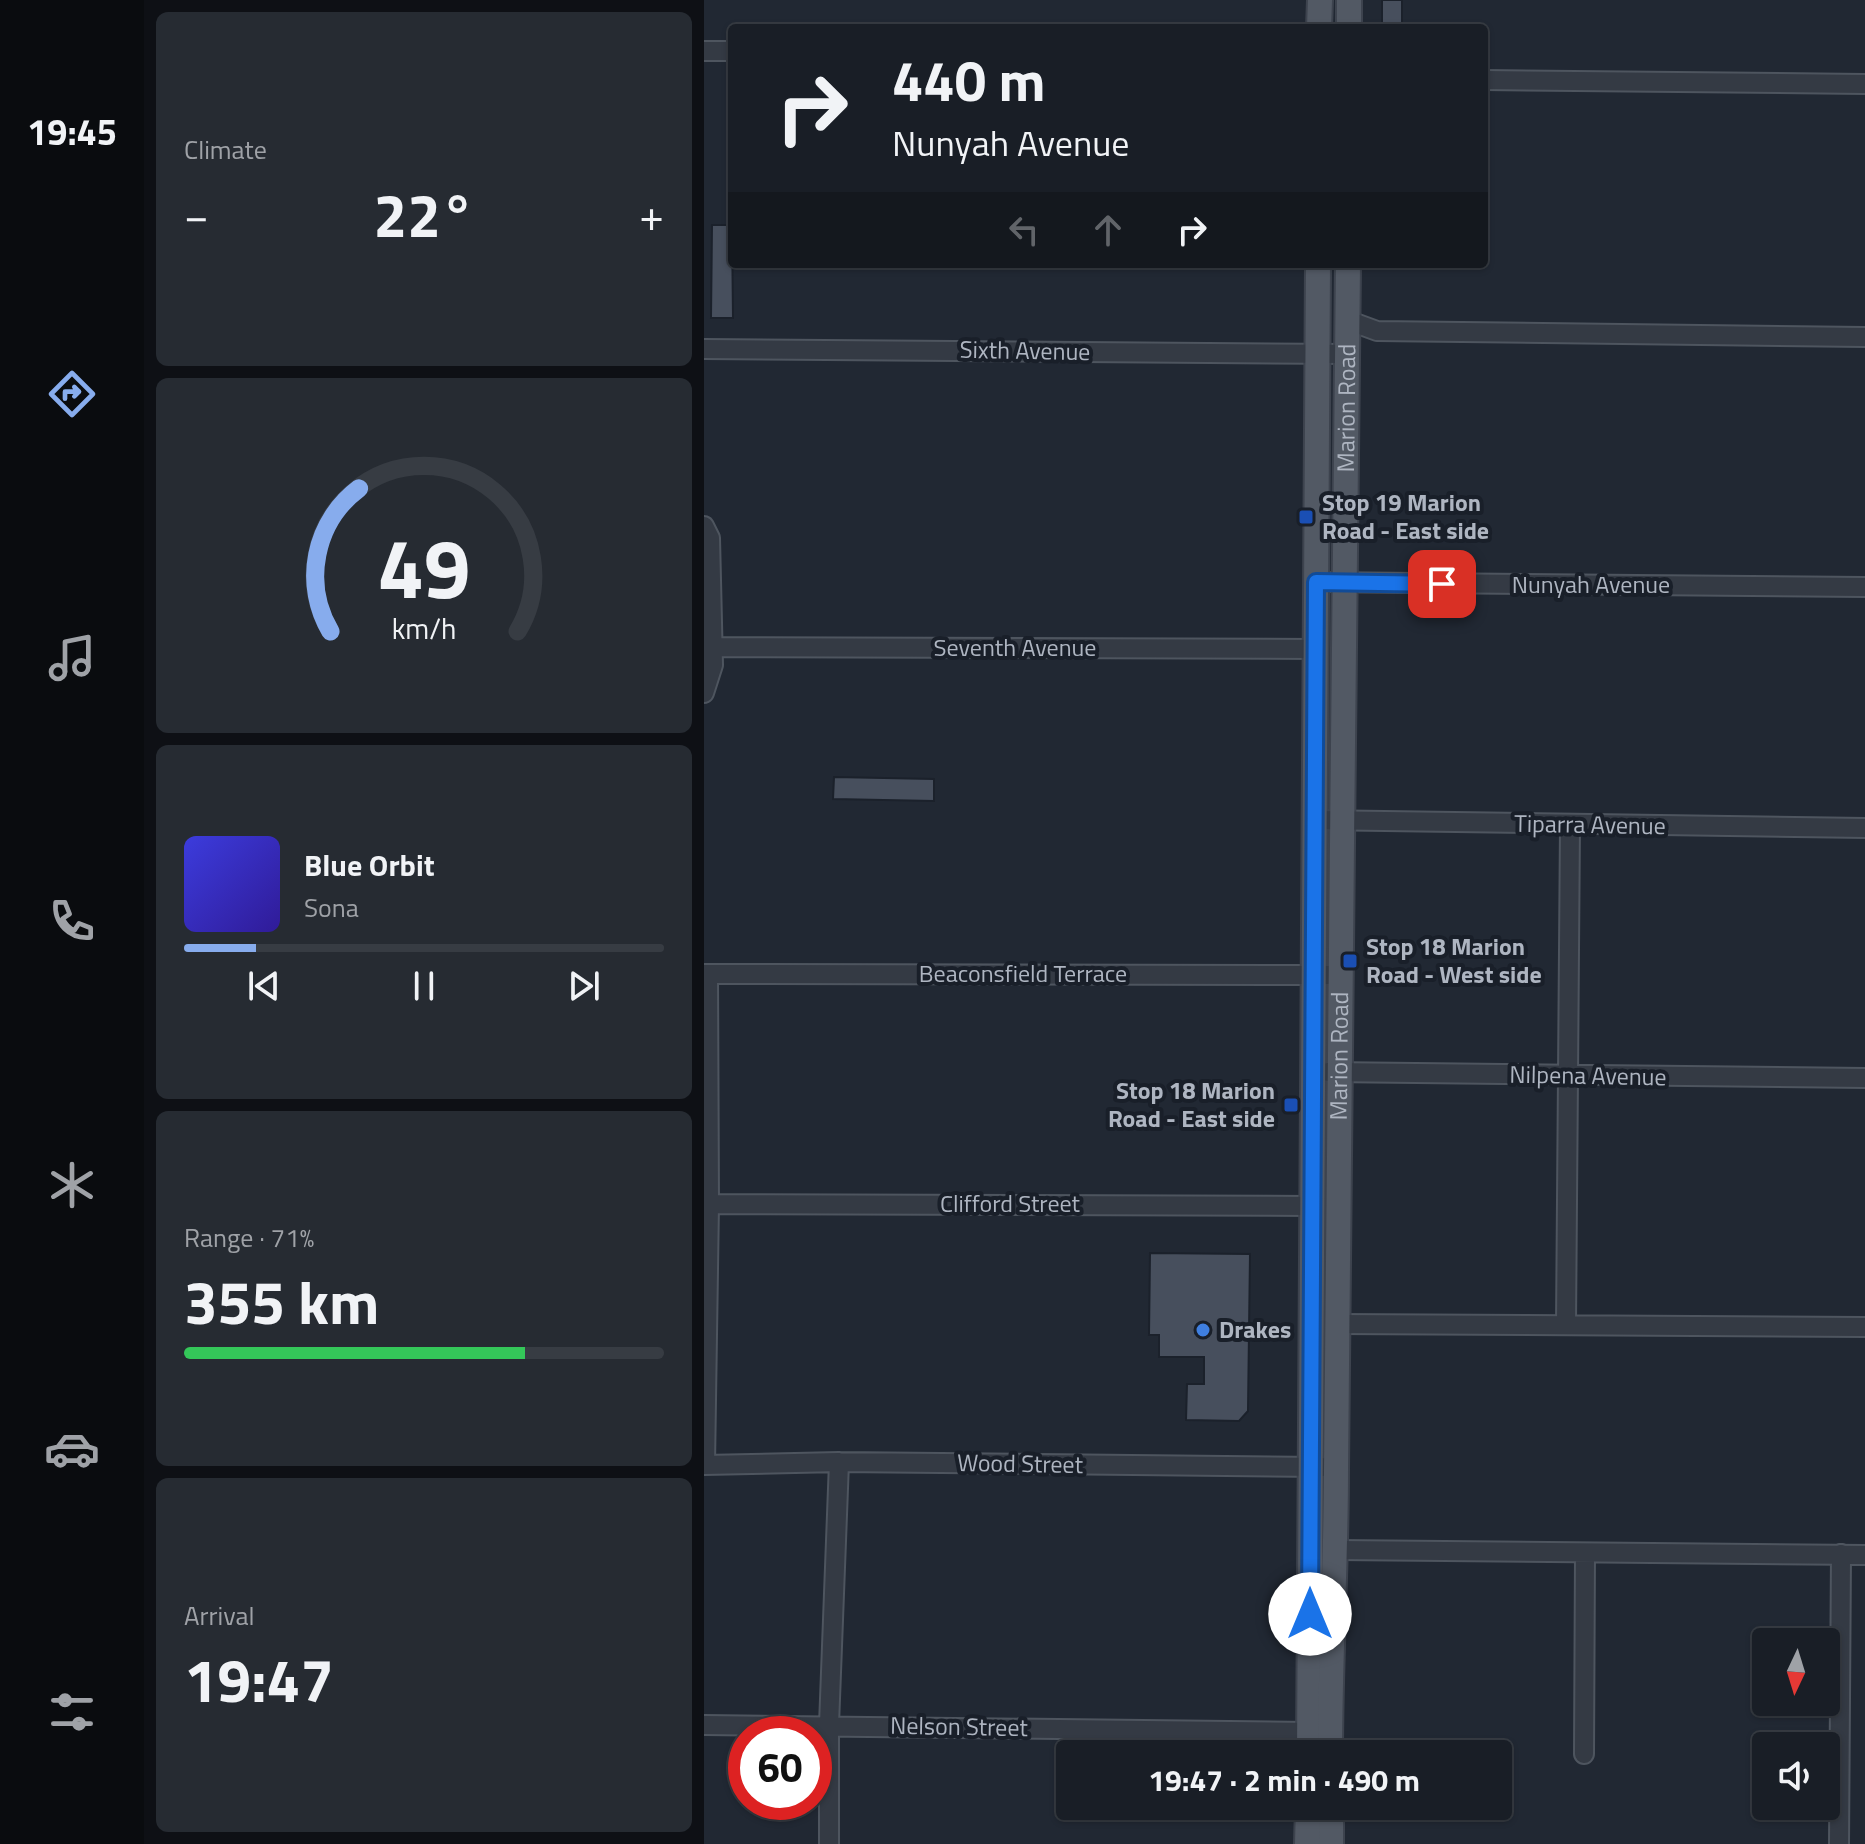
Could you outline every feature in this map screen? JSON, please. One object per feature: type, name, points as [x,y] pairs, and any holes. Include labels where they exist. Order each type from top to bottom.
[{"type":"main road","points":[[1319,24],[1320,0]]},
{"type":"main road","points":[[1349,0],[1349,24]]},
{"type":"main road","name":"Marion Road","points":[[1309,1740],[1318,268]]},
{"type":"main road","name":"Marion Road","points":[[1330,1740],[1336,1550],[1335,1324],[1348,268]]},
{"type":"main road","points":[[1312,1206],[1321,1211],[1337,1232]]},
{"type":"main road","points":[[1307,1844],[1308,1820]]},
{"type":"main road","points":[[1331,1820],[1331,1844]]},
{"type":"street","points":[[704,51],[728,51]]},
{"type":"street","points":[[1488,80],[1865,84]]},
{"type":"street","points":[[1347,320],[1377,331],[1865,337]]},
{"type":"street","name":"Sixth Avenue","points":[[704,349],[1347,354]]},
{"type":"street","points":[[704,526],[710,538],[713,647],[712,675],[704,693]]},
{"type":"street","name":"Nunyah Avenue","points":[[1316,582],[1865,587]]},
{"type":"street","name":"Seventh Avenue","points":[[713,647],[1316,649]]},
{"type":"street","name":"Tiparra Avenue","points":[[1314,820],[1865,828]]},
{"type":"street","points":[[1566,1325],[1570,825]]},
{"type":"street","points":[[704,1465],[709,1204],[706,974]]},
{"type":"street","name":"Beaconsfield Terrace","points":[[706,974],[1341,975]]},
{"type":"street","name":"Nilpena Avenue","points":[[1312,1072],[1865,1078]]},
{"type":"street","name":"Clifford Street","points":[[709,1204],[1312,1206]]},
{"type":"street","points":[[1335,1324],[1865,1327]]},
{"type":"street","points":[[829,1716],[839,1462]]},
{"type":"street","name":"Wood Street","points":[[704,1465],[839,1462],[1336,1467]]},
{"type":"street","points":[[1336,1550],[1865,1555]]},
{"type":"street","points":[[1584,1754],[1585,1553]]},
{"type":"street","points":[[1839,1844],[1841,1554]]},
{"type":"street","name":"Nelson Street","points":[[704,1725],[728,1725]]},
{"type":"street","name":"Nelson Street","points":[[832,1725],[1229,1740]]},
{"type":"street","points":[[829,1820],[829,1844]]},
{"type":"building","points":[[1382,0],[1402,0],[1402,24],[1382,24]]},
{"type":"building","points":[[712,225],[728,225],[733,318],[711,318]]},
{"type":"building","points":[[834,777],[934,779],[934,801],[833,799]]},
{"type":"building","points":[[1150,1253],[1250,1254],[1248,1411],[1239,1421],[1186,1420],[1187,1384],[1204,1384],[1204,1357],[1159,1357],[1159,1335],[1149,1335]]},
{"type":"place","name":"Stop 19 Marion Road - East side","points":[[1306,517]]},
{"type":"place","name":"Stop 18 Marion Road - West side","points":[[1350,961]]},
{"type":"place","name":"Stop 18 Marion Road - East side","points":[[1291,1105]]},
{"type":"place","name":"Drakes","points":[[1203,1330]]},
{"type":"route","points":[[1310,1614],[1316,582],[1442,584]]}]
